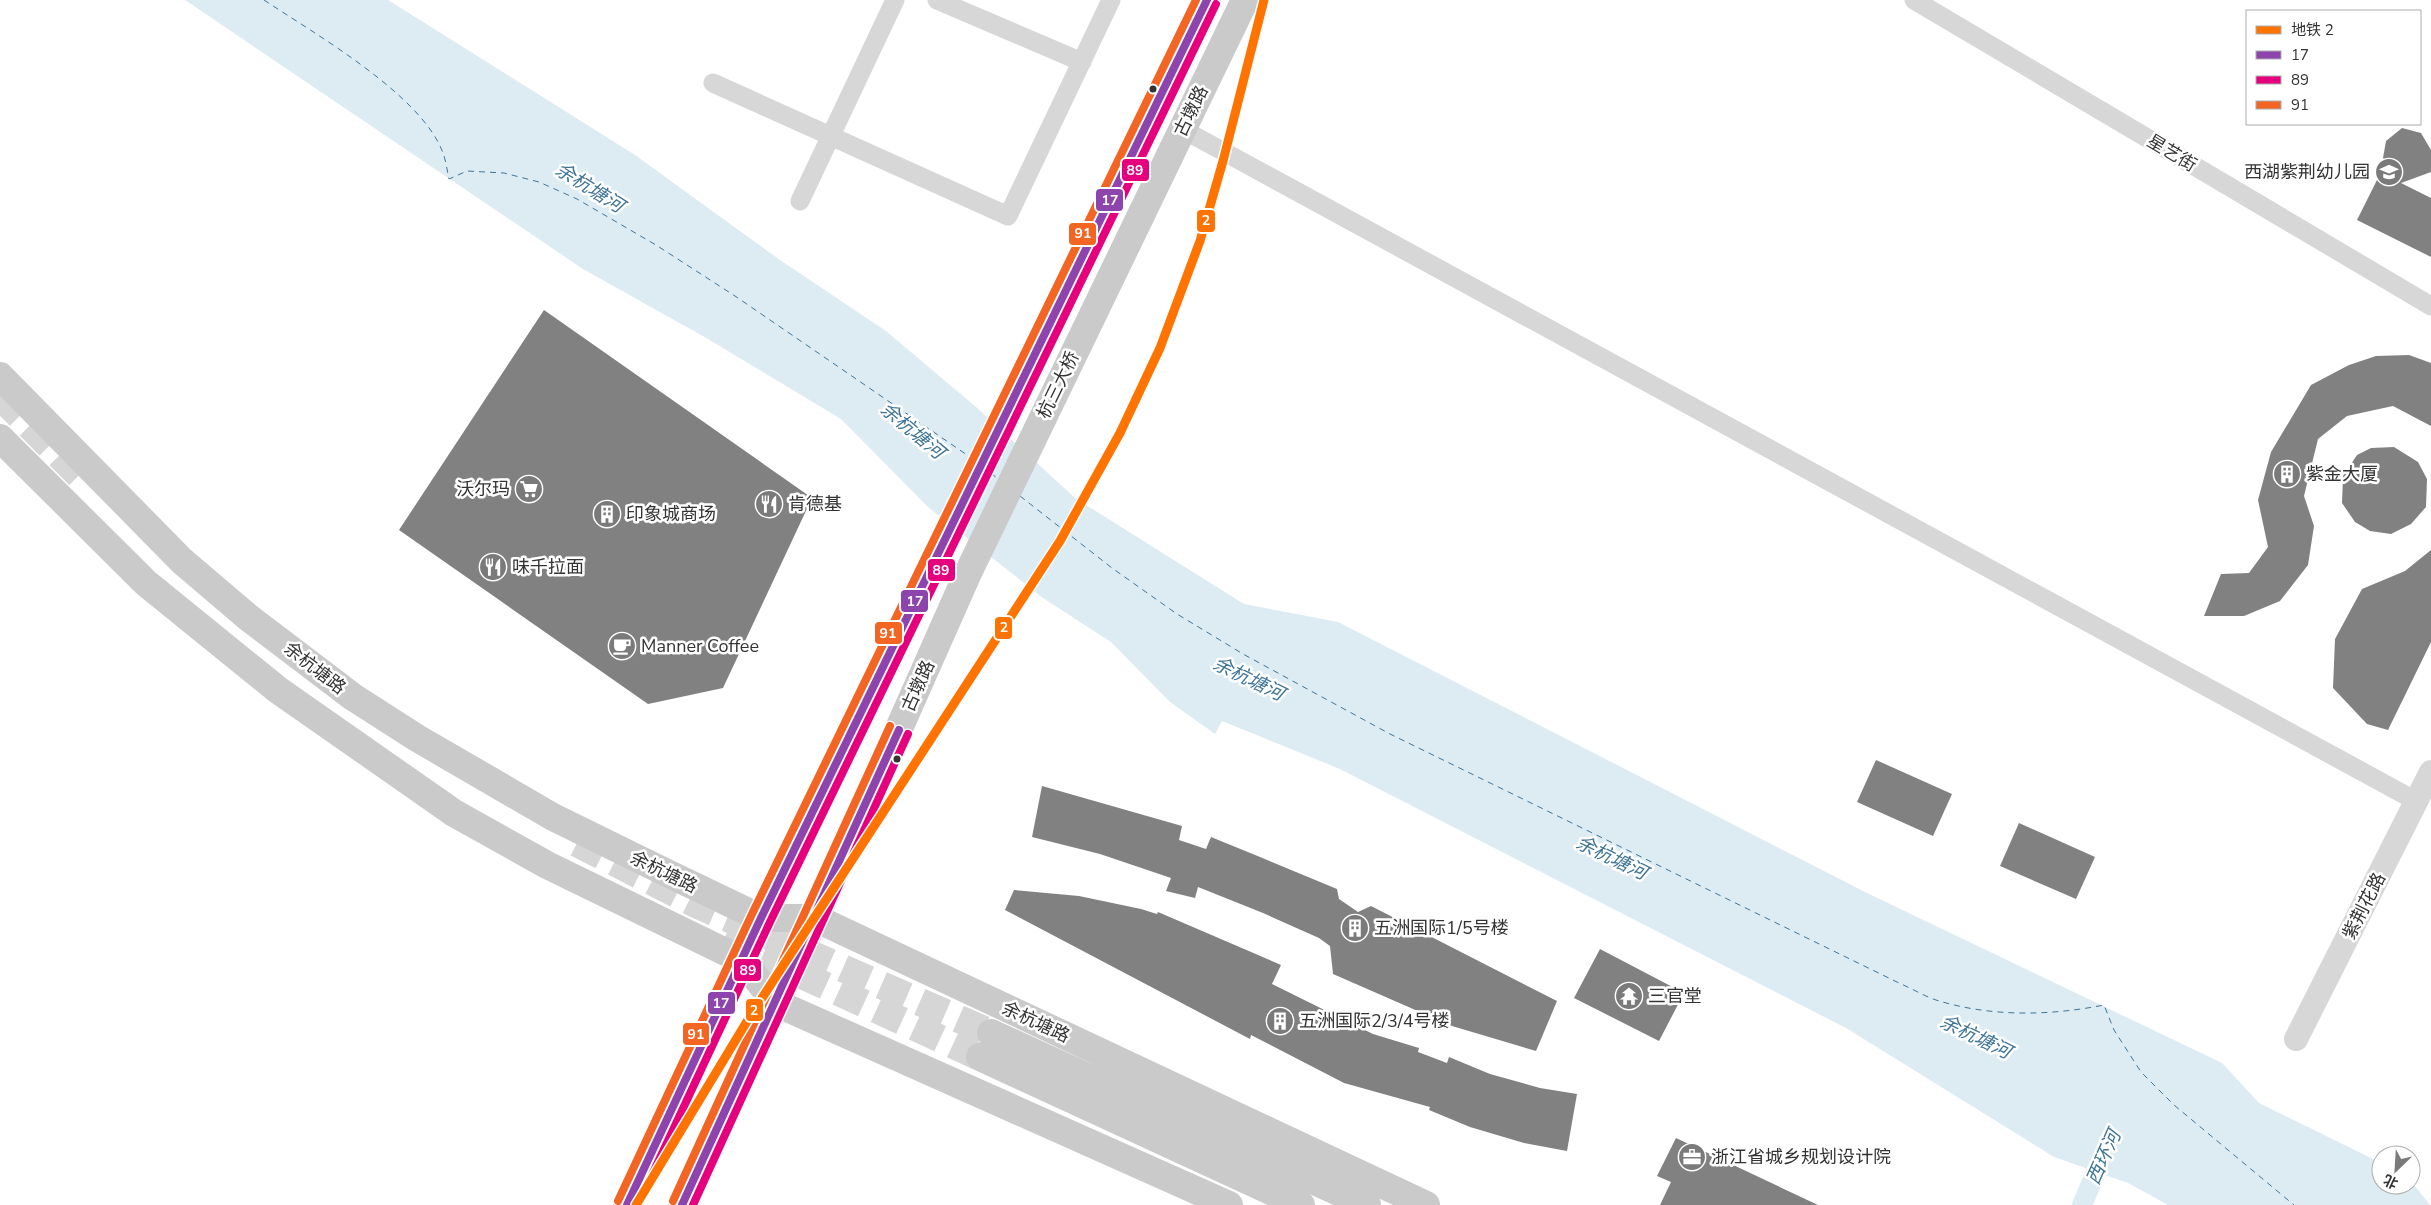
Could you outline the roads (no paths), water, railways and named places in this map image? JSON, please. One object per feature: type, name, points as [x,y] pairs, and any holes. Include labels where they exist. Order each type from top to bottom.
[{"type":"main road","name":"古墩路","points":[[1107,207],[1208,0]]},
{"type":"main road","name":"古墩路","points":[[1137,221],[1245,0]]},
{"type":"main road","name":"杭三大桥","points":[[761,918],[1107,207]]},
{"type":"main road","name":"杭三大桥","points":[[967,576],[1137,221]]},
{"type":"main road","name":"余杭塘路","points":[[0,376],[182,561],[249,618],[353,697],[425,743],[553,817],[761,918],[816,918],[1426,1205]]},
{"type":"main road","points":[[0,438],[146,583],[278,690],[372,758],[454,813],[547,865],[742,960],[776,1002],[1229,1205]]},
{"type":"main road","name":"古墩路","points":[[682,1205],[816,918],[967,576]]},
{"type":"main road","points":[[627,1205],[761,918]]},
{"type":"main road","name":"余杭塘路","points":[[1301,1205],[985,1045],[1367,1205]]},
{"type":"street","points":[[800,201],[895,0]]},
{"type":"street","points":[[937,0],[1082,62]]},
{"type":"street","points":[[713,83],[1008,216],[1111,0]]},
{"type":"street","name":"星艺街","points":[[1914,0],[2431,306]]},
{"type":"street","points":[[1182,129],[2416,801]]},
{"type":"street","name":"紫荆花路","points":[[2296,1040],[2431,772]]},
{"type":"water","name":"余杭塘河","points":[[185,0],[388,0],[635,155],[780,260],[886,331],[976,407],[1075,498],[1244,604],[1338,622],[1867,893],[2222,1063],[2259,1103],[2371,1158],[2371,1195],[2421,1194],[2430,1205],[2168,1205],[2128,1183],[2054,1157],[1846,1028],[1340,769],[1222,721],[1215,734],[1170,702],[1111,642],[1043,598],[929,508],[841,419],[708,339],[583,269]]},
{"type":"waterway","name":"西环河","points":[[2082,1205],[2107,1147]]},
{"type":"tunnel","points":[[0,396],[82,478]]},
{"type":"tunnel","points":[[577,843],[698,905],[991,1033]]},
{"type":"tunnel","points":[[724,939],[980,1057]]},
{"type":"metro line","name":"2","points":[[636,1205],[749,1018],[1060,541],[1120,433],[1160,348],[1200,241],[1223,161],[1264,0]]},
{"type":"place","name":"西湖紫荆幼儿园","points":[[2389,172]]},
{"type":"place","name":"紫金大厦","points":[[2287,474]]},
{"type":"place","name":"沃尔玛","points":[[529,489]]},
{"type":"place","name":"肯德基","points":[[769,504]]},
{"type":"place","name":"印象城商场","points":[[607,514]]},
{"type":"place","name":"味千拉面","points":[[493,567]]},
{"type":"place","name":"Manner Coffee","points":[[622,646]]},
{"type":"place","name":"五洲国际1/5号楼","points":[[1355,928]]},
{"type":"place","name":"三官堂","points":[[1629,996]]},
{"type":"place","name":"五洲国际2/3/4号楼","points":[[1280,1021]]},
{"type":"place","name":"浙江省城乡规划设计院","points":[[1692,1157]]}]
